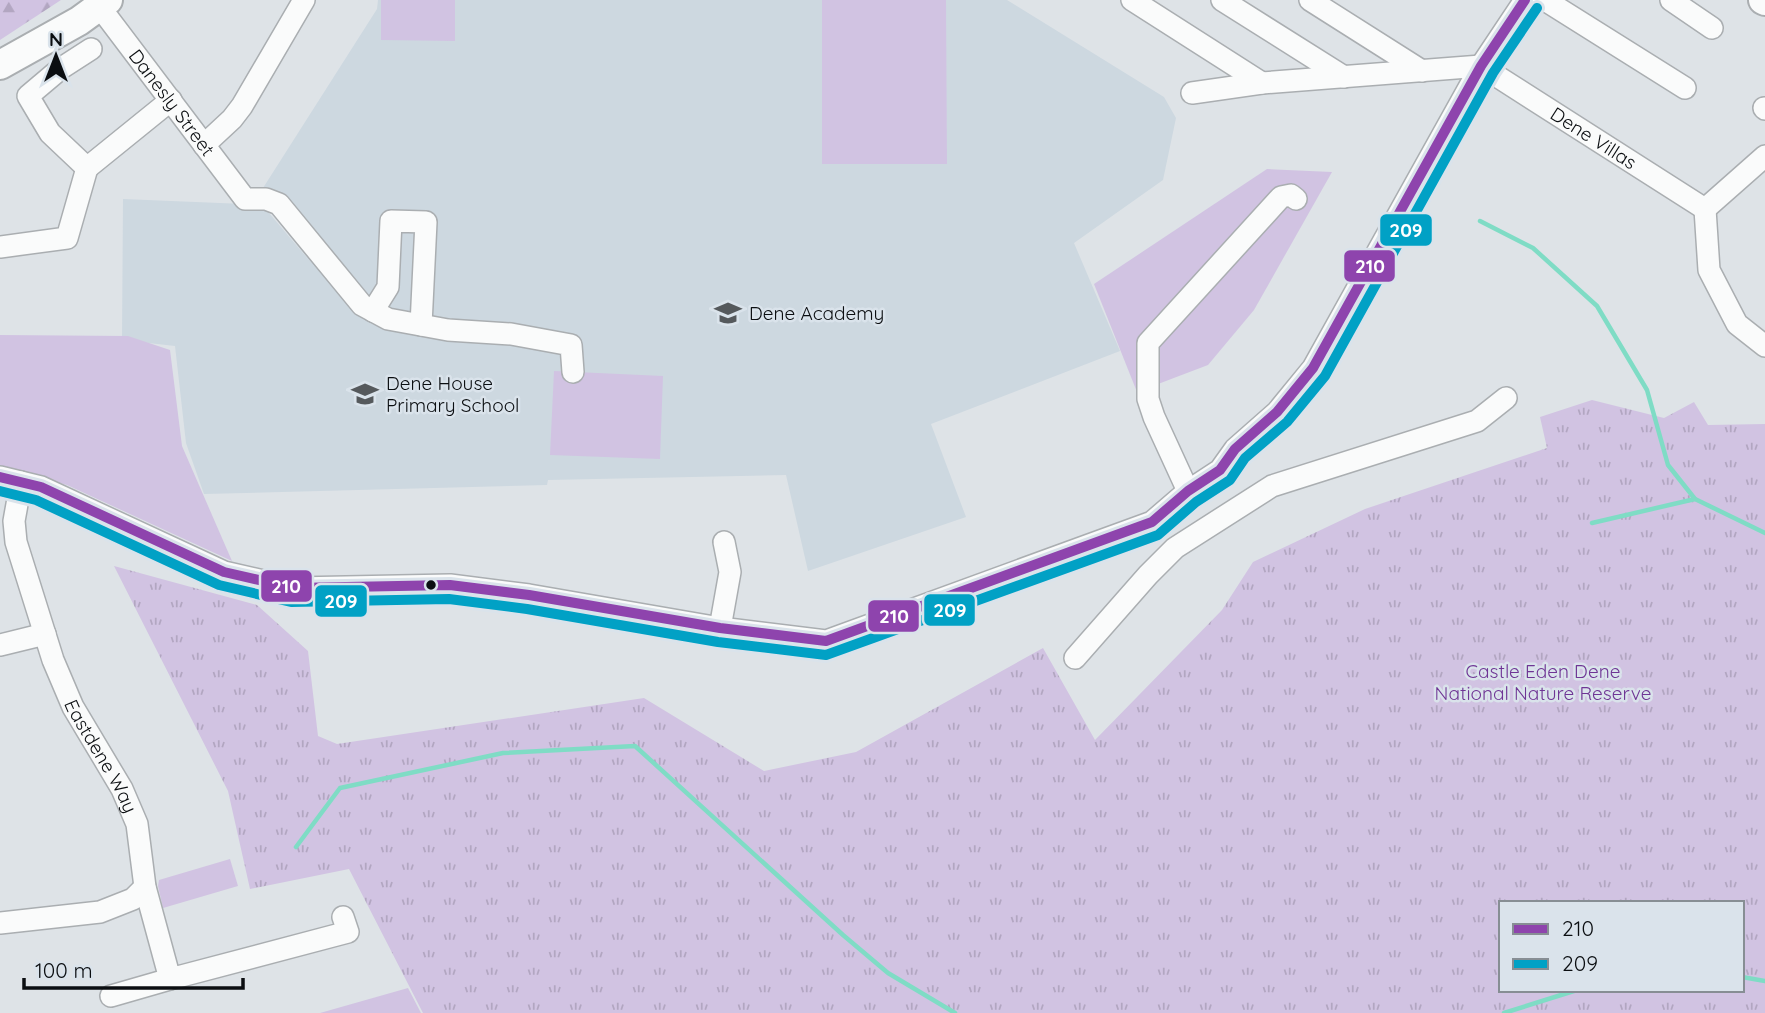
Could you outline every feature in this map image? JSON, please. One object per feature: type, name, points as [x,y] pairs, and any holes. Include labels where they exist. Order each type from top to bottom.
[{"type":"main road","points":[[0,65],[79,21],[104,3]]},
{"type":"street","points":[[204,145],[242,106],[304,0]]},
{"type":"street","points":[[1132,0],[1262,83]]},
{"type":"street","points":[[1222,0],[1344,77]]},
{"type":"street","points":[[1310,0],[1422,71]]},
{"type":"street","points":[[10,479],[41,487],[224,572],[294,588],[450,586],[529,594],[720,628],[826,641],[1152,522],[1188,491],[1220,470],[1235,449],[1277,412],[1313,368],[1481,66],[1525,0]]},
{"type":"street","points":[[1545,0],[1685,88]]},
{"type":"street","points":[[1671,0],[1712,27]]},
{"type":"street","name":"Danesly Street","points":[[104,3],[170,100],[245,199],[279,204],[362,305],[373,311]]},
{"type":"street","points":[[87,168],[50,132],[28,96],[60,69],[91,49]]},
{"type":"street","points":[[1192,93],[1262,83],[1481,66]]},
{"type":"street","name":"Dene Villas","points":[[1481,66],[1705,209]]},
{"type":"street","points":[[0,247],[67,238],[87,168],[170,100]]},
{"type":"street","points":[[1765,156],[1705,209],[1709,270],[1737,324],[1765,346]]},
{"type":"street","points":[[1188,491],[1148,399],[1148,343],[1282,197],[1292,195],[1296,199]]},
{"type":"street","points":[[421,325],[426,222],[391,221],[388,287],[373,311],[388,319],[448,330],[511,334],[571,345],[573,372]]},
{"type":"street","points":[[1075,658],[1147,575],[1175,548],[1272,486],[1477,421],[1506,398]]},
{"type":"street","name":"Eastdene Way","points":[[10,479],[16,542],[45,634],[73,707],[122,789],[137,824],[145,887],[170,979]]},
{"type":"street","points":[[1152,522],[1175,548]]},
{"type":"street","points":[[720,628],[730,572],[724,542]]},
{"type":"street","points":[[0,645],[45,634]]},
{"type":"street","points":[[0,923],[100,912],[133,899],[145,887]]},
{"type":"street","points":[[111,996],[348,932],[343,917]]},
{"type":"shaded area","name":"Dene Academy","points":[[378,0],[1007,0],[1164,97],[1176,118],[1163,180],[1074,243],[1120,351],[931,424],[966,517],[808,571],[786,475],[548,480],[547,485],[204,494],[186,443],[175,346],[122,340],[123,199],[268,205],[269,213],[314,266],[270,212],[271,193],[263,188],[377,9]]},
{"type":"green space","points":[[0,0],[61,0],[0,40]]},
{"type":"green space","points":[[381,0],[455,0],[455,41],[381,40]]},
{"type":"green space","points":[[822,0],[946,0],[947,164],[822,164]]},
{"type":"green space","points":[[1267,169],[1332,172],[1254,310],[1208,365],[1137,392],[1094,284]]},
{"type":"green space","points":[[0,335],[128,336],[170,350],[182,446],[232,561],[67,485],[0,466]]},
{"type":"green space","points":[[554,371],[663,376],[660,459],[550,455]]},
{"type":"green space","name":"Castle Eden Dene National Nature Reserve","points":[[1592,400],[1664,418],[1694,402],[1708,425],[1765,424],[1765,1013],[423,1013],[349,869],[250,889],[228,791],[114,566],[257,605],[308,651],[318,736],[337,744],[644,698],[764,771],[856,752],[1043,648],[1095,740],[1222,610],[1253,562],[1365,509],[1547,448],[1540,417]]},
{"type":"green space","points":[[230,859],[238,886],[163,908],[159,880]]},
{"type":"green space","points":[[408,988],[421,1013],[320,1013]]},
{"type":"waterway","points":[[1480,221],[1533,248],[1597,306],[1647,390],[1668,465],[1695,499],[1765,533]]},
{"type":"waterway","points":[[1592,523],[1695,499]]},
{"type":"waterway","points":[[296,847],[340,788],[503,753],[635,746],[888,973],[955,1013]]},
{"type":"waterway","points":[[1744,977],[1765,981]]},
{"type":"waterway","points":[[1504,1013],[1571,992]]},
{"type":"transit line","name":"210","points":[[0,477],[41,487],[224,572],[294,588],[450,585],[529,595],[720,628],[826,641],[1152,522],[1188,491],[1220,470],[1235,449],[1277,412],[1313,368],[1481,66],[1525,0]]},
{"type":"transit line","name":"209","points":[[0,491],[36,500],[219,585],[291,602],[449,599],[527,609],[718,642],[826,655],[1158,535],[1196,502],[1230,480],[1245,458],[1287,422],[1325,376],[1493,73],[1537,8]]},
{"type":"place","name":"Dene Academy","points":[[728,313]]},
{"type":"place","name":"Dene House Primary School","points":[[365,394]]}]
